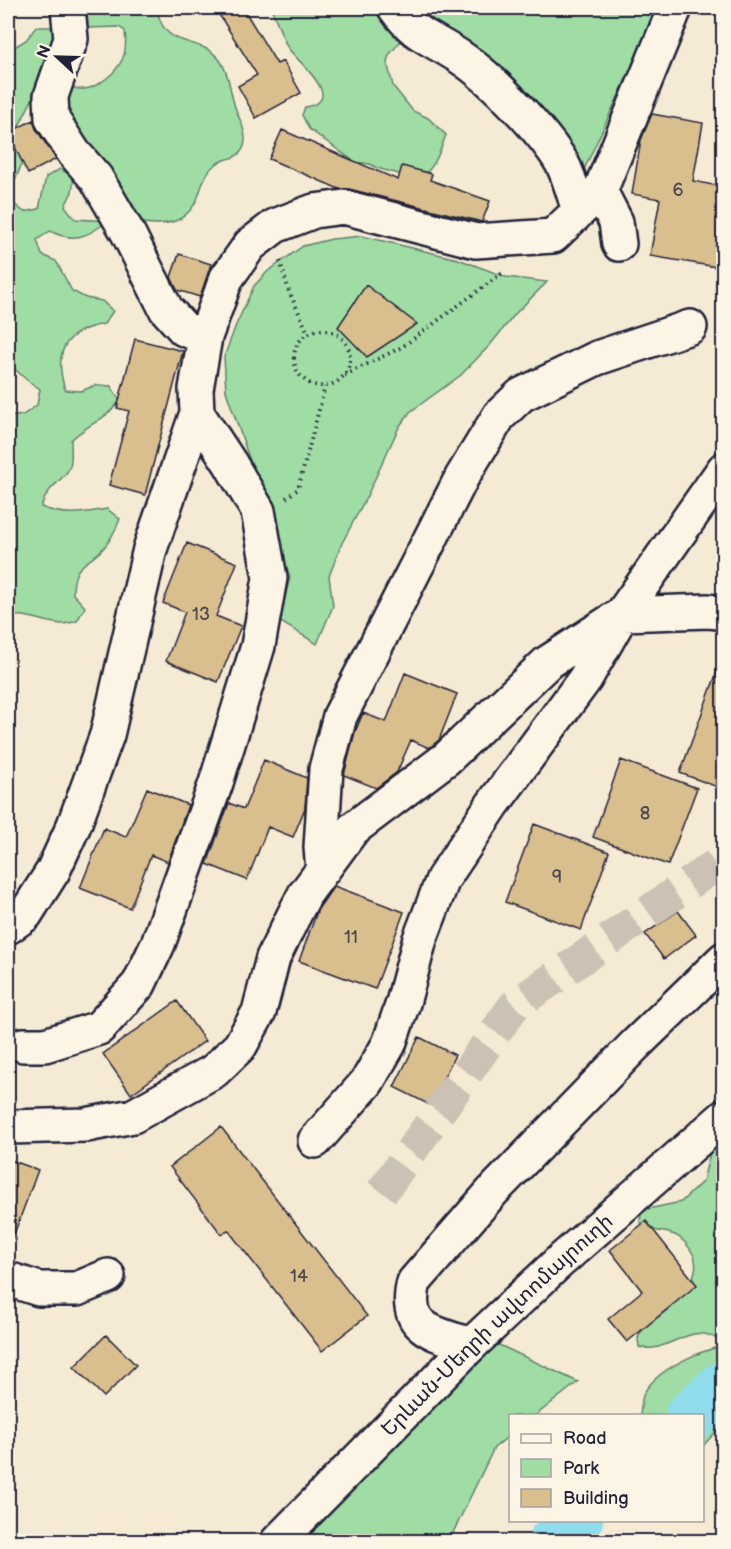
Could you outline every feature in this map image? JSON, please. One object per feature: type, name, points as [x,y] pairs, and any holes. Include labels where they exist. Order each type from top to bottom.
[{"type":"main road","points":[[68,8],[70,39],[51,96],[52,119],[74,153],[96,178],[128,233],[166,309],[184,329],[205,337]]},
{"type":"main road","points":[[395,8],[420,35],[461,57],[531,122],[590,201],[616,222],[619,244]]},
{"type":"main road","points":[[8,927],[25,915],[52,871],[74,825],[107,735],[150,549],[197,413],[196,389],[205,337],[226,279],[250,244],[275,226],[314,211],[344,207],[476,241],[553,236],[590,201],[675,8]]},
{"type":"main road","points":[[323,870],[321,847],[326,769],[340,716],[462,477],[499,416],[521,395],[597,358],[690,327]]},
{"type":"main road","points":[[23,1045],[45,1045],[99,1029],[139,984],[158,944],[216,783],[258,646],[270,578],[258,511],[230,462],[197,413]]},
{"type":"main road","points":[[315,1141],[367,1082],[389,1044],[403,1004],[420,939],[443,879],[493,804],[585,679],[622,614],[723,469]]},
{"type":"main road","points":[[8,1126],[86,1125],[133,1116],[214,1071],[240,1046],[259,1011],[273,958],[305,894],[353,829],[447,758],[547,663],[622,614],[708,611],[723,613]]},
{"type":"main road","points":[[471,1344],[430,1332],[419,1324],[412,1314],[410,1298],[414,1282],[492,1191],[723,959]]},
{"type":"main road","name":"Երևան-Մեղրի ավտոմայրուղի","points":[[277,1542],[471,1344],[558,1263],[723,1117]]},
{"type":"main road","points":[[8,1279],[39,1289],[77,1289],[108,1276]]},
{"type":"path","points":[[275,226],[276,246],[289,291],[308,333]]},
{"type":"path","points":[[345,375],[350,364],[350,352],[345,341],[336,333],[324,330],[308,333],[296,347],[293,359],[296,371],[303,380],[313,386],[326,387],[402,347],[506,271]]},
{"type":"path","points":[[258,511],[276,505],[298,489],[326,387]]},
{"type":"green space","points":[[73,8],[157,8],[166,31],[183,41],[211,51],[222,64],[244,131],[244,146],[239,154],[219,163],[209,171],[193,206],[188,213],[174,222],[157,224],[138,222],[51,111],[70,86],[85,89],[107,78],[118,66],[124,53],[125,31],[119,27],[86,28]]},
{"type":"green space","points":[[271,8],[659,8],[582,174],[563,146],[405,36],[389,55],[387,62],[393,86],[413,111],[428,118],[446,135],[432,166],[417,179],[370,164],[355,162],[309,129],[302,115],[305,107],[317,103],[322,97],[321,89],[309,71],[288,48]]},
{"type":"green space","points":[[36,27],[53,27],[62,39],[19,126],[20,142],[25,156],[13,186],[12,202],[24,212],[39,209],[46,177],[60,169],[74,177],[72,192],[65,206],[75,219],[108,221],[80,237],[66,237],[50,231],[37,240],[42,255],[56,261],[72,291],[86,298],[102,301],[113,311],[104,324],[80,332],[65,345],[61,364],[65,390],[81,391],[96,385],[111,386],[120,401],[108,413],[71,440],[69,469],[49,491],[41,507],[66,513],[107,509],[120,519],[106,545],[79,569],[76,575],[73,594],[85,607],[77,621],[62,624],[22,616],[8,617],[8,417],[23,415],[37,405],[40,389],[8,363],[8,51],[26,40]]},
{"type":"green space","points":[[362,236],[458,259],[506,277],[547,282],[461,375],[410,412],[399,427],[342,543],[329,576],[333,606],[317,644],[279,621],[290,577],[226,391],[224,357],[254,286],[267,272],[303,246],[332,239]]},
{"type":"green space","points":[[723,1138],[723,1344],[712,1336],[701,1334],[691,1335],[661,1346],[639,1347],[638,1338],[642,1331],[675,1303],[688,1288],[695,1271],[693,1254],[687,1244],[674,1235],[647,1227],[640,1222],[641,1214],[648,1209],[681,1202],[703,1181],[711,1149]]},
{"type":"green space","points":[[497,1344],[578,1382],[537,1414],[509,1414],[509,1436],[494,1448],[449,1541],[305,1541],[331,1511]]},
{"type":"green space","points":[[723,1346],[723,1424],[704,1445],[704,1414],[640,1414],[644,1393],[650,1384],[679,1362]]},
{"type":"building","points":[[215,8],[243,8],[277,64],[283,61],[301,93],[256,118],[238,86],[257,75]]},
{"type":"building","points":[[652,114],[703,123],[693,181],[723,187],[723,268],[650,256],[660,199],[632,194],[641,140]]},
{"type":"building","points":[[33,120],[36,129],[56,159],[28,174],[8,133]]},
{"type":"building","points":[[282,130],[398,180],[402,166],[432,174],[430,180],[490,201],[482,222],[349,189],[339,189],[269,159]]},
{"type":"building","points":[[179,254],[211,264],[200,297],[177,290],[171,277]]},
{"type":"building","points":[[366,285],[417,324],[367,357],[338,327]]},
{"type":"building","points":[[135,339],[183,351],[145,495],[109,485],[129,411],[117,408]]},
{"type":"building","points":[[187,543],[237,563],[216,616],[241,626],[218,682],[166,661],[185,612],[163,603]]},
{"type":"building","points":[[721,661],[723,662],[723,789],[680,773]]},
{"type":"building","points":[[405,673],[457,694],[439,740],[429,748],[411,740],[397,772],[376,788],[344,775],[355,732],[363,713],[386,722]]},
{"type":"building","points":[[264,760],[307,778],[305,808],[293,837],[268,827],[247,880],[207,864],[229,803],[244,809]]},
{"type":"building","points":[[621,760],[697,788],[668,865],[593,837]]},
{"type":"building","points":[[147,788],[188,805],[168,862],[151,855],[130,908],[80,888],[104,828],[126,837]]},
{"type":"building","points":[[534,824],[609,852],[581,930],[505,902]]},
{"type":"building","points":[[334,886],[404,912],[375,989],[299,961],[318,909]]},
{"type":"building","points":[[678,911],[696,935],[664,959],[645,934]]},
{"type":"building","points":[[177,1001],[205,1041],[131,1094],[103,1054]]},
{"type":"building","points":[[419,1037],[455,1055],[430,1105],[394,1087]]},
{"type":"building","points":[[221,1127],[367,1316],[322,1351],[228,1230],[222,1235],[170,1167]]},
{"type":"building","points":[[8,1159],[38,1170],[10,1245],[8,1244]]},
{"type":"building","points":[[646,1221],[697,1285],[627,1342],[608,1319],[642,1291],[610,1250]]},
{"type":"building","points":[[106,1335],[136,1365],[104,1397],[74,1367]]},
{"type":"waterway","points":[[693,1414],[724,1386]]},
{"type":"waterway","points":[[554,1542],[575,1522]]},
{"type":"tunnel","points":[[382,1192],[514,1006],[724,859]]}]
